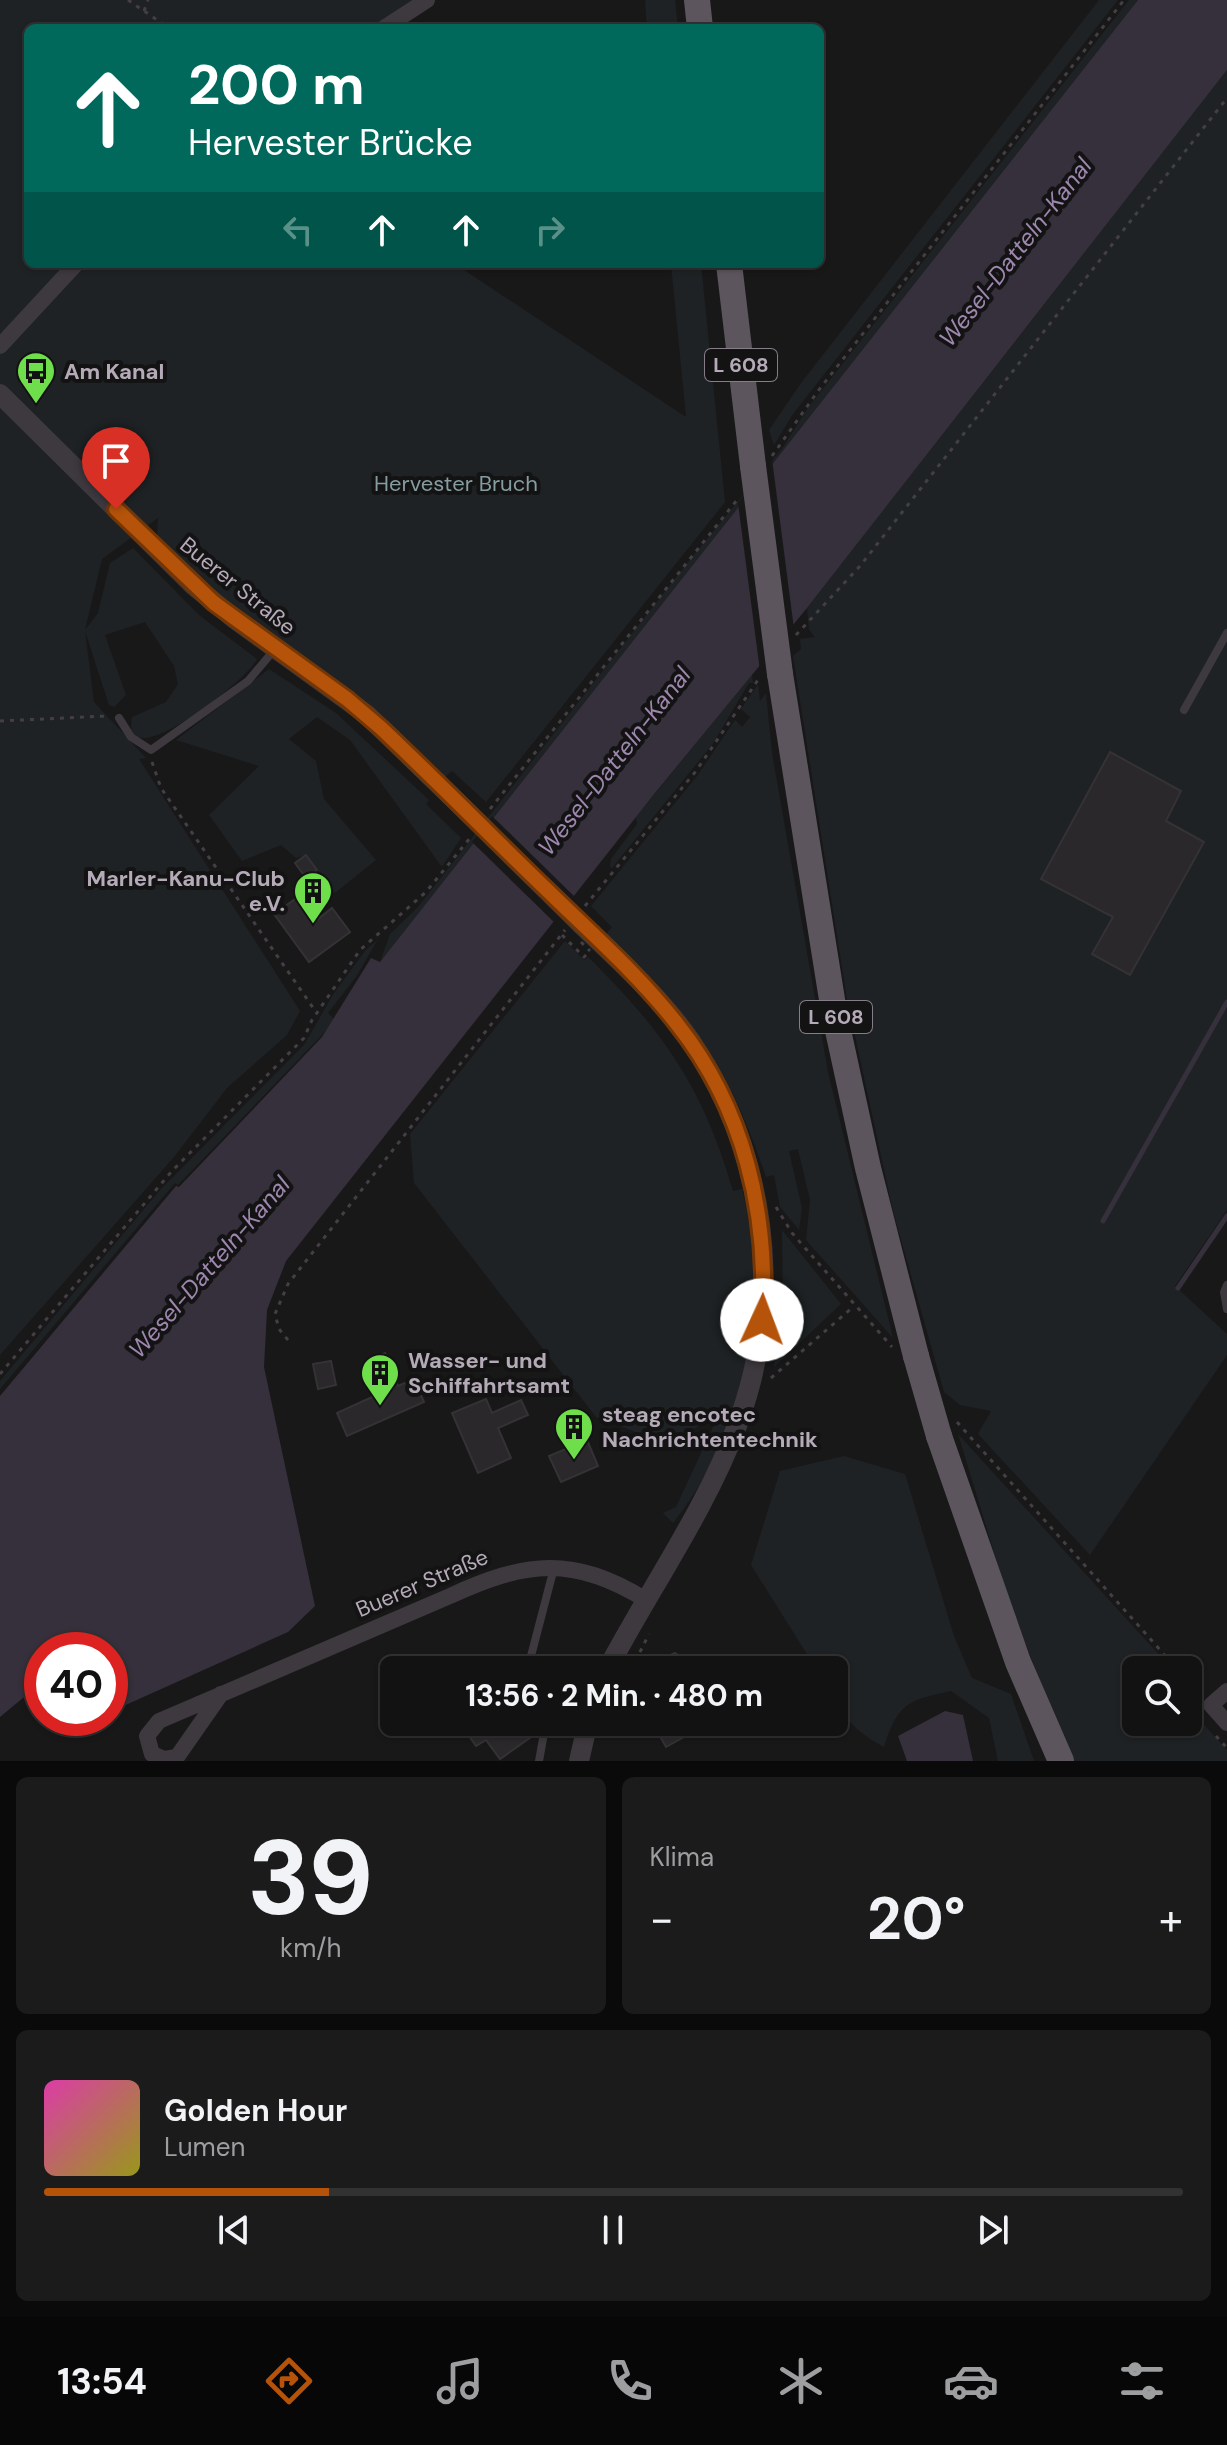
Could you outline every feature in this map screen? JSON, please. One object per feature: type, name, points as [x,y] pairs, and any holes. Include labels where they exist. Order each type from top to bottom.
[{"type":"main road","points":[[697,0],[700,24]]},
{"type":"main road","name":"L 608","points":[[730,268],[762,462],[770,675],[834,1012],[906,1354],[947,1427],[1018,1662],[1061,1761]]},
{"type":"street","points":[[390,24],[427,0]]},
{"type":"street","points":[[0,346],[72,268]]},
{"type":"street","name":"Buerer Straße","points":[[0,394],[175,568],[214,603],[366,714],[578,920]]},
{"type":"street","points":[[578,920],[669,1014],[707,1067],[741,1142],[753,1184],[763,1247],[759,1351],[737,1425],[719,1467],[615,1656]]},
{"type":"street","name":"Buerer Straße","points":[[221,1694],[177,1757],[149,1758],[146,1742],[153,1724],[221,1694],[489,1579],[513,1571],[554,1568],[612,1579],[646,1600]]},
{"type":"street","points":[[1227,1691],[1211,1705],[1227,1723]]},
{"type":"street","points":[[579,1761],[585,1736]]},
{"type":"lane","points":[[1184,710],[1227,633]]},
{"type":"lane","points":[[119,718],[131,737],[151,750],[248,681],[276,649]]},
{"type":"lane","points":[[1227,1285],[1224,1292],[1227,1309]]},
{"type":"lane","points":[[531,1656],[554,1568]]},
{"type":"lane","points":[[539,1761],[543,1736]]},
{"type":"path","points":[[128,0],[163,24]]},
{"type":"path","points":[[144,11],[148,0]]},
{"type":"path","points":[[762,462],[1124,0]]},
{"type":"path","points":[[792,640],[860,566],[1227,98]]},
{"type":"path","points":[[487,814],[601,666],[743,492]]},
{"type":"path","points":[[288,1340],[279,1329],[275,1314],[288,1284],[770,675]]},
{"type":"path","points":[[0,721],[97,715],[119,718]]},
{"type":"path","points":[[151,750],[161,788],[317,1013]]},
{"type":"path","points":[[0,1374],[172,1171],[304,1038],[317,1013],[360,950],[421,898],[470,838]]},
{"type":"path","points":[[562,935],[584,957],[590,951],[599,961]]},
{"type":"path","points":[[776,1207],[792,1233],[854,1306],[906,1354]]},
{"type":"path","points":[[768,1380],[854,1306]]},
{"type":"path","points":[[947,1427],[1165,1656]]},
{"type":"green space","name":"Hervester Bruch","points":[[0,0],[428,0],[391,24],[24,24],[24,268],[461,268],[686,417],[671,268],[701,268],[725,502],[486,802],[452,771],[445,777],[216,594],[157,537],[158,518],[102,559],[85,630],[98,613],[110,563],[133,548],[199,615],[257,659],[232,686],[186,720],[145,738],[133,734],[132,717],[166,702],[178,684],[174,666],[145,622],[105,635],[126,695],[114,707],[109,705],[85,631],[94,702],[146,758],[139,759],[300,1011],[287,1035],[227,1088],[174,1157],[0,1355]]},
{"type":"green space","points":[[645,0],[675,0],[678,24],[647,24]]},
{"type":"green space","points":[[1099,0],[1118,0],[793,414],[774,445],[769,430],[801,383]]},
{"type":"green space","points":[[1129,0],[1138,0],[380,962],[390,934],[418,907],[692,557],[783,447],[807,409]]},
{"type":"green space","points":[[1227,70],[1227,1210],[1175,1286],[1227,1334],[1227,1355],[1090,1555],[978,1434],[991,1411],[960,1405],[944,1392],[893,1211],[847,999],[793,656],[801,649],[800,639],[815,637],[809,630],[807,608]]},
{"type":"green space","points":[[269,669],[336,713],[429,800],[426,804],[461,838],[442,867],[350,740],[317,717],[289,739],[316,761],[324,799],[376,860],[335,893],[306,855],[296,858],[281,845],[242,861],[209,815],[259,766],[176,740]]},
{"type":"green space","points":[[752,674],[753,683],[749,683],[712,745],[610,867],[611,859],[637,824],[636,817]]},
{"type":"green space","points":[[758,684],[760,701],[766,693],[772,753],[828,1072],[893,1338],[806,1240],[810,1200],[798,1149],[789,1151],[802,1208],[799,1230],[780,1207],[774,1175],[766,1177],[737,1103],[704,1044],[662,991],[606,934],[612,927],[591,906],[697,776],[735,720],[742,727],[750,717],[741,709]]},
{"type":"green space","points":[[378,939],[356,977],[328,1013],[335,1020],[178,1185],[175,1183],[0,1389],[0,1381],[160,1190],[304,1045],[334,993],[365,951]]},
{"type":"green space","points":[[565,941],[584,960],[588,957],[615,984],[678,1063],[708,1121],[733,1191],[742,1189],[750,1232],[754,1276],[752,1320],[746,1364],[735,1407],[719,1448],[698,1487],[673,1523],[663,1513],[676,1507],[720,1412],[670,1445],[596,1417],[414,1183],[410,1134]]},
{"type":"green space","points":[[782,1230],[841,1304],[774,1367],[783,1305]]},
{"type":"green space","points":[[958,1434],[1160,1656],[1122,1656],[1122,1736],[1202,1736],[1202,1723],[1227,1750],[1227,1761],[1072,1761],[1011,1608]]},
{"type":"green space","points":[[844,1456],[905,1474],[954,1636],[972,1678],[1011,1694],[1034,1761],[998,1761],[989,1718],[951,1691],[906,1706],[894,1721],[884,1747],[853,1725],[848,1719],[848,1656],[808,1656],[751,1565],[780,1471]]},
{"type":"water","name":"Wesel-Datteln-Kanal","points":[[1138,0],[1227,0],[1227,70],[807,608],[655,793],[286,1261],[267,1310],[264,1367],[315,1606],[288,1632],[128,1704],[128,1632],[24,1632],[24,1697],[0,1717],[0,1396],[176,1186],[179,1187],[322,1037],[371,958],[380,962]]},
{"type":"water","points":[[945,1711],[963,1715],[973,1761],[907,1761],[898,1736]]},
{"type":"pier","points":[[772,459],[794,629],[760,671],[738,503]]},
{"type":"pier","points":[[492,816],[577,899],[556,924],[472,842]]},
{"type":"building","points":[[1110,752],[1181,791],[1166,821],[1204,842],[1130,975],[1092,954],[1113,917],[1041,879]]},
{"type":"building","points":[[306,855],[317,870],[306,878],[295,863]]},
{"type":"building","name":"Marler-Kanu-Club e.V.","points":[[301,895],[318,919],[332,908],[350,932],[309,962],[274,914]]},
{"type":"building","name":"Wasser- und Schiffahrtsamt","points":[[385,1353],[398,1386],[414,1379],[424,1402],[347,1436],[337,1413],[381,1393],[368,1360]]},
{"type":"building","points":[[331,1361],[336,1385],[318,1389],[313,1364]]},
{"type":"building","points":[[486,1399],[492,1413],[521,1400],[528,1415],[498,1428],[511,1458],[478,1473],[452,1413]]},
{"type":"building","name":"steag encotec Nachrichtentechnik","points":[[587,1440],[598,1466],[561,1482],[549,1456]]},
{"type":"building","points":[[469,1736],[533,1736],[500,1759],[486,1740],[476,1746]]},
{"type":"building","points":[[660,1736],[686,1736],[666,1747]]},
{"type":"waterway","points":[[1103,1221],[1227,1002]]},
{"type":"waterway","points":[[1178,1288],[1227,1216]]},
{"type":"place","name":"Am Kanal","points":[[36,405]]},
{"type":"place","name":"Marler-Kanu-Club e.V.","points":[[313,925]]},
{"type":"place","name":"Wasser- und Schiffahrtsamt","points":[[380,1407]]},
{"type":"place","name":"steag encotec Nachrichtentechnik","points":[[574,1461]]},
{"type":"route","points":[[116,509],[214,603],[347,699],[381,728],[633,974],[677,1023],[707,1067],[741,1142],[759,1212],[763,1247],[762,1320]]}]
